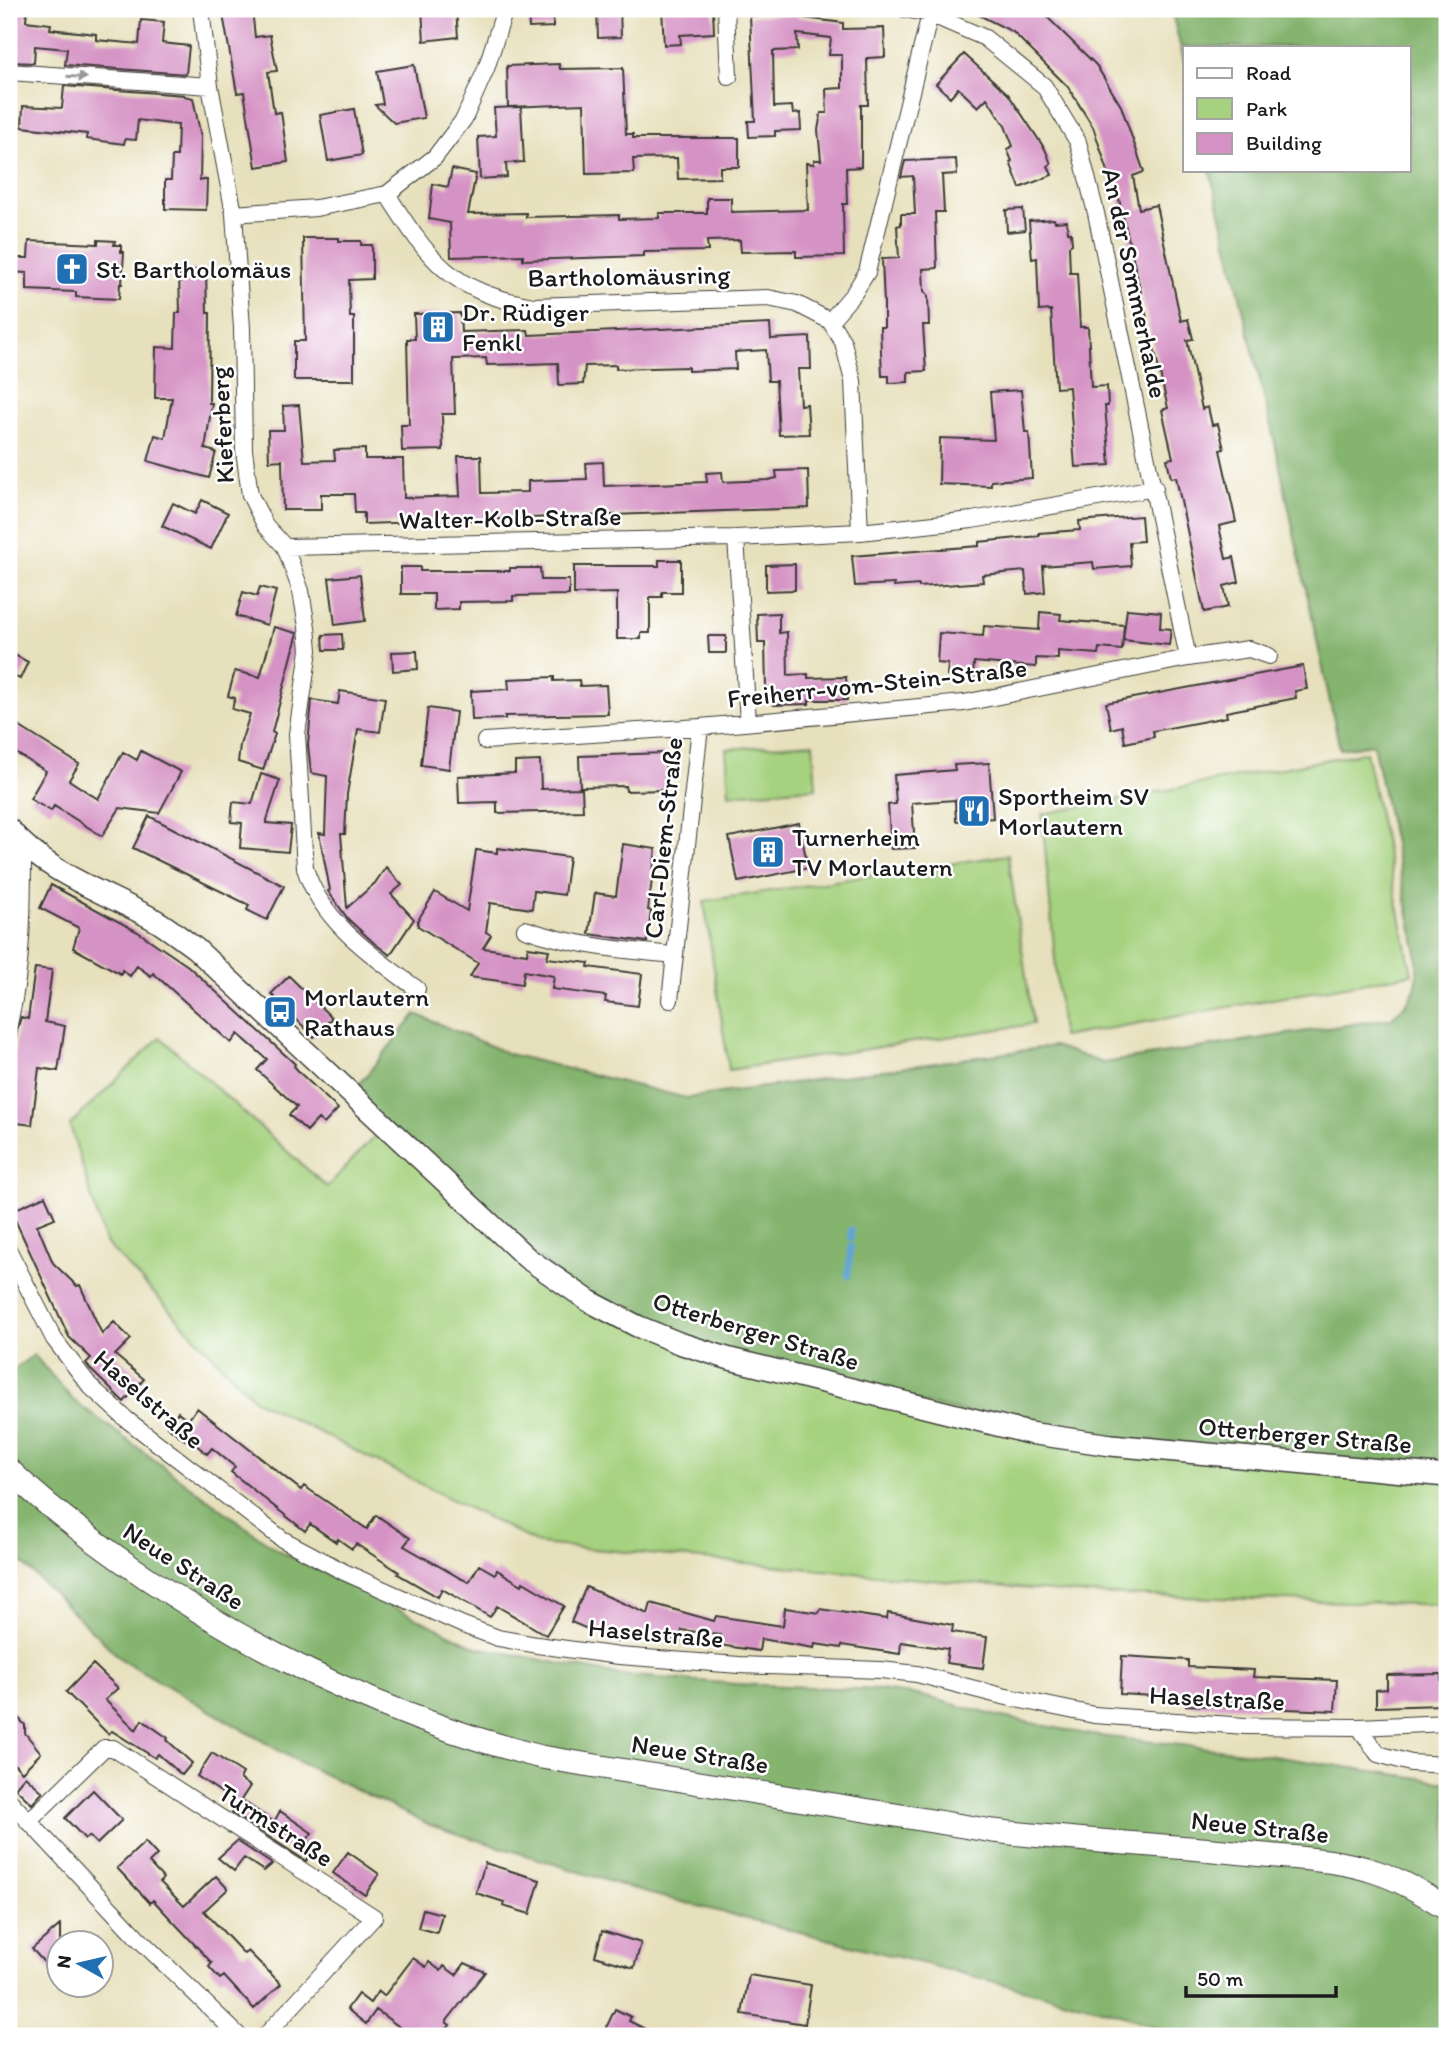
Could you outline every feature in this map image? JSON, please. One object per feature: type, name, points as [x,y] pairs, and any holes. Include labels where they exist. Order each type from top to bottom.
[{"type":"main road","name":"Neue Straße","points":[[9,1470],[67,1521],[125,1563],[246,1640],[344,1690],[491,1744],[541,1757],[993,1831],[1332,1862],[1376,1872],[1413,1888],[1447,1908]]},
{"type":"street","name":"Kieferberg","points":[[201,9],[210,86],[234,214],[242,328],[244,450],[250,495],[265,525],[285,547],[301,591],[309,650],[297,734],[305,868],[310,885],[320,903],[341,926],[417,989]]},
{"type":"street","points":[[234,214],[316,208],[387,194],[435,157],[464,119],[486,69],[505,9]]},
{"type":"street","points":[[726,9],[729,77]]},
{"type":"street","name":"An der Sommerhalde","points":[[905,9],[930,14],[985,38],[1044,86],[1078,142],[1096,213],[1155,488],[1188,658]]},
{"type":"street","points":[[860,532],[853,381],[843,342],[830,321],[854,293],[867,272],[930,14]]},
{"type":"street","points":[[9,72],[210,86]]},
{"type":"street","name":"Bartholomäusring","points":[[387,194],[418,243],[435,262],[475,290],[502,300],[533,306],[768,298],[797,304],[830,321]]},
{"type":"street","name":"Walter-Kolb-Straße","points":[[285,547],[736,538],[860,532],[972,520],[1155,488]]},
{"type":"street","points":[[736,538],[748,722]]},
{"type":"street","name":"Freiherr-vom-Stein-Straße","points":[[485,741],[700,727],[964,703],[1188,658],[1249,649],[1269,656]]},
{"type":"street","name":"Carl-Diem-Straße","points":[[670,1000],[700,727]]},
{"type":"street","points":[[9,1024],[15,998],[22,926],[16,837]]},
{"type":"street","name":"Otterberger Straße","points":[[16,837],[60,872],[159,922],[195,948],[527,1258],[589,1301],[637,1326],[678,1343],[730,1359],[1029,1433],[1111,1445],[1447,1476]]},
{"type":"street","name":"Carl-Diem-Straße","points":[[525,929],[558,941],[674,955]]},
{"type":"street","name":"Haselstraße","points":[[9,1251],[54,1339],[90,1386],[126,1419],[282,1539],[344,1572],[498,1638],[537,1646],[620,1656],[917,1674],[1002,1696],[1094,1715],[1245,1726],[1359,1727],[1447,1723]]},
{"type":"street","points":[[1359,1727],[1378,1754],[1411,1763],[1447,1765]]},
{"type":"street","name":"Turmstraße","points":[[28,1822],[104,1748],[113,1748],[374,1917],[265,2036]]},
{"type":"street","points":[[9,1800],[138,1938],[239,2036]]},
{"type":"green space","points":[[1171,9],[1447,9],[1447,1476],[1111,1445],[730,1359],[589,1301],[351,1094],[416,1014],[509,1054],[686,1098],[1054,1046],[1103,1063],[1391,1018],[1407,1003],[1417,980],[1416,948],[1373,744],[1340,749],[1276,448],[1210,172],[1410,172],[1410,46],[1183,46],[1183,57]]},
{"type":"green space","points":[[813,743],[816,788],[729,794],[726,749]]},
{"type":"green space","points":[[1366,752],[1412,974],[1062,1037],[1042,814]]},
{"type":"green space","points":[[1008,855],[1033,1024],[729,1070],[704,901]]},
{"type":"green space","points":[[160,1037],[327,1187],[384,1126],[1447,1476],[1447,1605],[1084,1594],[539,1544],[255,1400],[105,1242],[70,1125]]},
{"type":"green space","points":[[34,1355],[73,1400],[277,1550],[476,1647],[618,1675],[737,1684],[880,1690],[919,1695],[997,1716],[1091,1735],[1252,1753],[1447,1782],[1447,2036],[1177,2036],[1124,2015],[643,1892],[430,1825],[297,1761],[121,1659],[9,1550],[9,1372]]},
{"type":"building","points":[[10,9],[27,9],[26,21],[51,24],[50,29],[96,34],[96,40],[139,44],[141,20],[164,22],[162,43],[189,46],[186,74],[65,65],[67,49],[35,46],[34,63],[9,62]]},
{"type":"building","points":[[222,9],[252,9],[255,37],[270,35],[277,71],[268,72],[274,113],[281,112],[288,162],[256,167],[244,92],[237,93]]},
{"type":"building","points":[[422,9],[456,9],[458,37],[424,41]]},
{"type":"building","points":[[528,9],[553,9],[553,27],[529,28]]},
{"type":"building","points":[[597,9],[620,9],[621,37],[598,38]]},
{"type":"building","points":[[662,9],[713,9],[714,33],[680,35],[681,44],[664,45]]},
{"type":"building","points":[[967,9],[1039,9],[1096,65],[1121,106],[1144,172],[1133,176],[1139,209],[1156,205],[1181,321],[1188,319],[1193,339],[1187,340],[1202,409],[1208,407],[1212,425],[1218,424],[1224,449],[1220,450],[1236,522],[1219,526],[1226,559],[1234,557],[1239,582],[1224,586],[1228,607],[1204,612],[1176,477],[1171,478],[1167,459],[1173,458],[1162,410],[1168,408],[1115,182],[1112,183],[1093,127],[1068,87],[1013,32]]},
{"type":"building","points":[[797,14],[797,17],[843,23],[843,29],[884,28],[885,57],[867,58],[868,105],[861,105],[861,167],[846,168],[847,204],[843,204],[844,256],[796,257],[796,251],[741,252],[740,240],[707,241],[708,251],[644,252],[644,256],[523,260],[523,255],[451,257],[450,223],[429,219],[433,184],[448,187],[452,169],[476,174],[468,214],[526,213],[526,217],[619,215],[619,219],[659,218],[659,213],[707,213],[707,198],[731,198],[731,212],[808,210],[806,163],[814,164],[814,160],[821,160],[818,130],[821,113],[827,113],[826,89],[842,88],[842,55],[829,55],[831,38],[797,34],[798,50],[773,51],[774,107],[792,106],[793,114],[800,113],[801,130],[775,131],[775,136],[749,137],[748,121],[755,121],[750,16]]},
{"type":"building","points":[[964,54],[1008,94],[1045,149],[1052,175],[1020,188],[1007,149],[1013,146],[1005,126],[987,98],[978,107],[958,88],[950,97],[936,84]]},
{"type":"building","points":[[559,64],[560,69],[623,68],[626,134],[633,134],[633,138],[739,138],[739,167],[720,167],[720,178],[678,179],[677,158],[633,159],[634,173],[586,174],[584,104],[508,107],[507,66]]},
{"type":"building","points":[[414,65],[424,118],[394,123],[375,105],[383,104],[377,71]]},
{"type":"building","points":[[64,86],[184,95],[193,98],[201,137],[200,180],[207,180],[206,210],[165,209],[165,180],[171,180],[172,156],[177,156],[178,125],[138,120],[136,140],[125,139],[124,144],[86,139],[87,134],[22,127],[23,106],[62,108]]},
{"type":"building","points":[[521,107],[524,162],[506,163],[507,177],[480,179],[478,137],[496,136],[494,108]]},
{"type":"building","points":[[354,109],[362,155],[328,161],[320,115]]},
{"type":"building","points":[[956,159],[957,174],[942,175],[944,212],[935,212],[937,268],[923,269],[929,325],[923,325],[926,371],[908,372],[908,382],[889,383],[889,376],[882,376],[882,259],[899,258],[897,226],[901,225],[901,214],[915,214],[913,176],[901,177],[905,161]]},
{"type":"building","points":[[1023,209],[1025,230],[1007,232],[1006,210]]},
{"type":"building","points":[[1054,219],[1055,222],[1067,221],[1068,232],[1071,233],[1070,273],[1077,273],[1080,327],[1088,327],[1091,387],[1107,386],[1108,406],[1105,406],[1110,465],[1075,467],[1069,387],[1056,388],[1051,310],[1039,311],[1037,258],[1032,259],[1029,221]]},
{"type":"building","points":[[303,238],[339,238],[339,241],[361,241],[361,245],[372,245],[372,279],[349,280],[350,317],[354,317],[354,380],[294,380],[294,341],[305,341]]},
{"type":"building","name":"St. Bartholomäus","points":[[98,240],[115,241],[114,245],[121,245],[121,252],[124,252],[119,299],[76,297],[76,292],[27,290],[27,273],[9,272],[9,258],[28,258],[29,241],[98,244]]},
{"type":"building","points":[[179,270],[206,270],[207,313],[210,313],[209,403],[212,403],[205,449],[216,452],[209,478],[148,461],[155,435],[165,438],[172,398],[155,398],[156,347],[175,348],[176,313],[180,313]]},
{"type":"building","points":[[460,313],[461,332],[528,330],[529,335],[770,324],[771,339],[810,337],[811,369],[798,369],[800,405],[807,404],[809,434],[779,435],[776,381],[768,381],[766,350],[735,352],[736,369],[688,371],[688,367],[616,369],[616,365],[585,366],[583,384],[559,385],[558,363],[487,365],[486,358],[453,359],[455,414],[442,414],[443,450],[402,451],[401,425],[409,425],[407,339],[415,339],[414,314]]},
{"type":"building","points":[[1021,390],[1025,432],[1029,432],[1032,478],[991,481],[991,486],[939,484],[940,438],[994,440],[990,392]]},
{"type":"building","points":[[299,405],[304,461],[335,460],[334,450],[365,449],[365,459],[403,459],[404,498],[460,496],[458,456],[481,456],[482,493],[528,492],[528,481],[587,479],[586,463],[603,462],[604,486],[707,482],[706,473],[722,472],[723,482],[768,480],[777,478],[776,471],[808,470],[809,508],[364,524],[364,513],[355,513],[354,494],[321,494],[321,510],[283,510],[282,460],[269,461],[268,430],[284,430],[283,406]]},
{"type":"building","points":[[202,500],[228,513],[211,549],[162,526],[173,503],[195,514]]},
{"type":"building","points":[[1141,516],[1143,541],[1129,542],[1131,566],[1094,569],[1093,562],[1043,566],[1045,592],[1027,594],[1025,571],[982,575],[983,582],[919,587],[894,587],[894,584],[855,586],[852,556],[979,546],[979,542],[1080,530],[1079,521]]},
{"type":"building","points":[[659,560],[681,560],[681,592],[662,592],[662,597],[650,597],[650,633],[641,633],[641,639],[617,639],[617,593],[574,594],[574,566],[659,566]]},
{"type":"building","points":[[795,564],[795,590],[766,591],[766,565]]},
{"type":"building","points":[[401,567],[420,567],[420,571],[510,571],[510,568],[540,568],[541,580],[569,580],[569,595],[513,596],[513,601],[459,602],[459,609],[434,610],[434,594],[401,594]]},
{"type":"building","points":[[360,575],[365,621],[335,625],[329,578]]},
{"type":"building","points":[[260,587],[276,591],[267,625],[236,616],[243,592],[257,596]]},
{"type":"building","points":[[1127,609],[1161,612],[1160,628],[1171,629],[1169,645],[1123,640]]},
{"type":"building","points":[[1040,612],[1061,614],[1060,620],[1124,625],[1122,650],[1099,648],[1098,654],[1058,651],[1058,659],[1036,658],[1036,667],[974,662],[973,678],[947,676],[948,664],[937,663],[939,633],[983,636],[984,626],[1039,630]]},
{"type":"building","points":[[779,613],[779,633],[787,632],[788,675],[808,674],[808,678],[846,677],[847,700],[809,700],[809,704],[774,705],[773,687],[766,688],[765,643],[758,643],[757,614]]},
{"type":"building","points":[[274,627],[297,633],[297,636],[272,732],[275,734],[263,770],[238,762],[240,745],[250,714],[232,709],[235,698],[228,696],[235,671],[260,677]]},
{"type":"building","points":[[342,634],[343,650],[324,650],[323,635]]},
{"type":"building","points":[[708,636],[726,636],[726,653],[709,653]]},
{"type":"building","points":[[417,651],[418,669],[393,671],[392,652]]},
{"type":"building","points":[[9,652],[28,662],[20,679],[9,674]]},
{"type":"building","points":[[1303,666],[1307,689],[1295,691],[1296,698],[1226,712],[1227,717],[1153,731],[1154,737],[1125,743],[1122,726],[1111,729],[1106,703]]},
{"type":"building","points":[[554,677],[554,681],[579,680],[580,686],[606,685],[608,714],[505,716],[505,719],[472,720],[471,691],[509,689],[508,679]]},
{"type":"building","points":[[340,691],[385,698],[380,732],[358,729],[347,794],[345,834],[341,834],[347,908],[375,883],[386,867],[402,885],[391,894],[414,919],[390,955],[348,919],[328,891],[330,890],[319,833],[325,834],[327,776],[311,773],[308,745],[312,700],[338,704]]},
{"type":"building","points":[[428,708],[456,712],[449,769],[421,765]]},
{"type":"building","points":[[9,720],[79,764],[69,780],[98,799],[123,752],[137,760],[141,751],[181,772],[159,813],[120,808],[102,836],[54,806],[51,811],[30,799],[46,771],[9,749]]},
{"type":"building","points":[[665,753],[666,790],[626,791],[625,786],[580,787],[579,756]]},
{"type":"building","points":[[540,761],[541,789],[582,788],[583,811],[497,813],[497,802],[459,803],[458,776],[515,773],[515,762]]},
{"type":"building","name":"Sportheim SV Morlautern","points":[[989,763],[993,818],[956,821],[955,800],[912,803],[915,848],[891,849],[888,805],[896,804],[894,775],[955,770],[954,765]]},
{"type":"building","points":[[261,774],[280,780],[266,823],[291,825],[288,852],[240,848],[242,823],[231,822],[233,802],[252,804]]},
{"type":"building","points":[[149,816],[284,886],[267,920],[247,910],[249,905],[133,848]]},
{"type":"building","name":"Turnerheim TV Morlautern","points":[[799,823],[808,868],[738,882],[729,837]]},
{"type":"building","points":[[623,844],[656,849],[647,942],[589,934],[595,893],[616,896]]},
{"type":"building","points":[[497,848],[569,857],[564,895],[534,891],[532,909],[490,903],[486,932],[491,935],[483,948],[527,954],[528,947],[549,950],[547,958],[642,974],[638,1006],[605,1002],[606,996],[552,989],[554,976],[524,971],[522,984],[470,977],[478,963],[418,926],[418,920],[435,892],[467,911],[476,850],[497,853]]},
{"type":"building","points":[[51,885],[138,932],[188,966],[295,1064],[300,1073],[338,1109],[324,1124],[318,1119],[307,1131],[289,1115],[297,1107],[257,1070],[267,1059],[238,1034],[231,1043],[153,973],[151,976],[137,966],[130,976],[122,970],[121,974],[73,948],[79,928],[40,908]]},
{"type":"building","points":[[35,968],[52,970],[45,1022],[65,1026],[58,1071],[39,1068],[32,1125],[9,1122],[9,1097],[17,1030],[21,1017],[28,1019]]},
{"type":"building","points":[[289,976],[332,1018],[314,1037],[271,994]]},
{"type":"building","points":[[45,1196],[55,1218],[37,1225],[53,1263],[77,1286],[80,1285],[102,1334],[114,1322],[131,1339],[115,1355],[144,1379],[124,1402],[91,1370],[86,1363],[91,1358],[69,1337],[11,1211]]},
{"type":"building","points":[[197,1408],[301,1490],[304,1486],[367,1529],[376,1515],[410,1538],[404,1546],[460,1578],[469,1582],[479,1565],[495,1574],[497,1570],[522,1585],[523,1582],[564,1606],[546,1635],[497,1606],[490,1617],[442,1589],[438,1597],[398,1574],[399,1572],[356,1544],[352,1549],[338,1539],[336,1542],[310,1524],[305,1531],[231,1472],[235,1467],[212,1448],[207,1454],[187,1437],[185,1440],[167,1426],[178,1412],[188,1420]]},
{"type":"building","points":[[586,1587],[648,1614],[651,1603],[714,1621],[716,1616],[783,1626],[785,1608],[819,1613],[820,1609],[887,1619],[888,1613],[953,1625],[952,1632],[987,1637],[983,1668],[946,1663],[948,1649],[901,1642],[900,1654],[842,1645],[841,1648],[815,1644],[814,1648],[761,1639],[759,1651],[719,1645],[720,1635],[682,1630],[679,1643],[623,1631],[618,1642],[571,1622]]},
{"type":"building","points":[[1122,1656],[1188,1660],[1188,1667],[1254,1670],[1253,1677],[1337,1680],[1335,1711],[1186,1705],[1186,1698],[1120,1694]]},
{"type":"building","points":[[93,1664],[118,1688],[105,1700],[136,1730],[142,1720],[168,1738],[167,1740],[192,1763],[182,1775],[158,1754],[155,1758],[112,1731],[108,1734],[66,1692]]},
{"type":"building","points":[[1441,1674],[1442,1705],[1376,1707],[1376,1690],[1387,1689],[1387,1675]]},
{"type":"building","points":[[9,1708],[25,1725],[25,1733],[41,1753],[22,1772],[9,1759]]},
{"type":"building","points":[[212,1753],[243,1773],[240,1779],[250,1786],[241,1800],[274,1822],[280,1811],[312,1833],[306,1841],[315,1847],[306,1861],[232,1813],[238,1804],[197,1776]]},
{"type":"building","points":[[25,1776],[43,1792],[32,1804],[15,1788]]},
{"type":"building","points":[[93,1790],[122,1820],[97,1844],[89,1836],[85,1839],[65,1818]]},
{"type":"building","points":[[237,1841],[272,1864],[264,1871],[244,1858],[234,1871],[218,1858]]},
{"type":"building","points":[[145,1842],[157,1855],[149,1863],[163,1878],[160,1882],[184,1906],[216,1876],[228,1889],[204,1911],[244,1954],[248,1951],[281,1984],[254,2009],[224,1976],[220,1979],[209,1967],[212,1963],[153,1900],[150,1903],[117,1868]]},
{"type":"building","points":[[348,1852],[379,1874],[365,1895],[333,1873]]},
{"type":"building","points":[[485,1863],[540,1880],[530,1914],[503,1906],[504,1902],[476,1893]]},
{"type":"building","points":[[423,1909],[442,1914],[437,1933],[418,1928]]},
{"type":"building","points":[[602,1931],[641,1943],[634,1968],[595,1956]]},
{"type":"building","points":[[46,1937],[46,1964],[32,1949]]},
{"type":"building","points":[[413,1958],[426,1967],[429,1962],[441,1971],[444,1966],[456,1975],[465,1963],[485,1972],[446,2022],[450,2025],[442,2036],[412,2036],[376,2010],[366,2024],[347,2009],[358,1994],[370,2003],[378,1991],[384,1996]]},
{"type":"building","points":[[749,1975],[811,1985],[805,2024],[742,2014]]},
{"type":"building","points":[[615,2009],[631,2017],[629,2021],[659,2036],[618,2036],[605,2030]]},
{"type":"waterway","points":[[851,1230],[851,1238]]},
{"type":"waterway","points":[[848,1276],[851,1246]]},
{"type":"place","name":"St. Bartholomäus","points":[[72,269]]},
{"type":"place","name":"Dr. Rüdiger Fenkl","points":[[438,327]]},
{"type":"place","name":"Sportheim SV Morlautern","points":[[974,811]]},
{"type":"place","name":"Turnerheim TV Morlautern","points":[[768,852]]},
{"type":"place","name":"Morlautern Rathaus","points":[[280,1012]]}]
